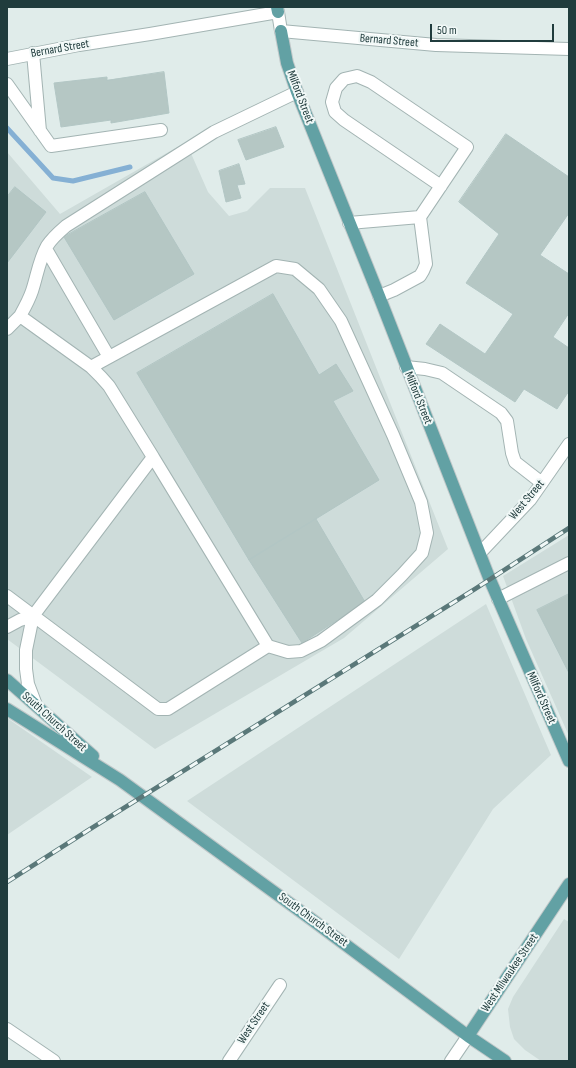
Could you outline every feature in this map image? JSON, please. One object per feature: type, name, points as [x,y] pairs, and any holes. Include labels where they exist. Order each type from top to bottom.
[{"type":"main road","name":"Milford Street","points":[[282,31],[287,63],[297,92],[498,599],[568,753]]},
{"type":"main road","name":"South Church Street","points":[[7,680],[120,780]]},
{"type":"main road","name":"South Church Street","points":[[7,709],[120,780],[311,919],[468,1036],[505,1061]]},
{"type":"main road","name":"West Milwaukee Street","points":[[468,1036],[569,884]]},
{"type":"street","points":[[278,9],[282,31]]},
{"type":"street","name":"Bernard Street","points":[[7,59],[33,53],[150,34],[278,9]]},
{"type":"street","name":"Bernard Street","points":[[282,31],[436,45],[569,50]]},
{"type":"street","points":[[33,53],[40,132]]},
{"type":"street","points":[[379,296],[420,276],[423,271],[426,264],[420,217],[441,186],[467,147],[371,82],[358,76],[344,79],[336,88],[332,102],[335,112],[344,120],[441,186]]},
{"type":"street","points":[[7,84],[51,146],[161,130]]},
{"type":"street","points":[[7,329],[20,316],[27,304],[46,249],[55,235],[66,226],[214,132],[297,92]]},
{"type":"street","points":[[349,223],[420,217]]},
{"type":"street","points":[[46,249],[110,357]]},
{"type":"street","points":[[20,316],[91,367],[109,386],[268,646],[288,652],[301,651],[321,641],[377,600],[422,553],[427,533],[421,502],[393,435],[341,321],[319,289],[296,270],[276,266],[91,367]]},
{"type":"street","points":[[406,367],[442,373],[501,413],[507,421],[512,453],[515,462],[542,483]]},
{"type":"street","name":"West Street","points":[[480,553],[530,500],[569,444]]},
{"type":"street","points":[[36,706],[28,684],[26,668],[26,650],[33,616],[153,457]]},
{"type":"street","points":[[498,599],[569,563]]},
{"type":"street","points":[[7,596],[158,709],[168,709],[268,646]]},
{"type":"street","points":[[7,627],[20,620],[33,616]]},
{"type":"street","name":"West Street","points":[[228,1061],[280,985]]},
{"type":"street","points":[[7,1029],[54,1061]]},
{"type":"street","name":"West Milwaukee Street","points":[[451,1061],[468,1036]]},
{"type":"shaded area","points":[[186,142],[208,192],[229,216],[247,211],[270,188],[305,188],[448,549],[344,638],[155,749],[7,639],[7,152],[60,214]]},
{"type":"shaded area","points":[[569,535],[569,736],[526,639],[503,576]]},
{"type":"shaded area","points":[[486,604],[551,755],[493,809],[399,959],[187,801]]},
{"type":"shaded area","points":[[7,718],[92,777],[7,835]]},
{"type":"shaded area","points":[[564,919],[569,922],[569,1061],[541,1061],[525,1050],[514,1039],[510,1027],[508,1009],[513,997]]},
{"type":"building","points":[[164,72],[169,113],[111,123],[111,120],[61,127],[54,83],[107,77],[107,80]]},
{"type":"building","points":[[276,127],[284,147],[246,160],[238,140]]},
{"type":"building","points":[[506,134],[569,177],[569,213],[540,255],[569,274],[569,313],[553,337],[569,348],[569,391],[557,409],[524,389],[515,402],[426,344],[440,324],[485,354],[513,314],[466,283],[499,234],[459,202]]},
{"type":"building","points":[[239,164],[245,184],[237,185],[241,198],[226,202],[219,171]]},
{"type":"building","points":[[15,187],[46,212],[7,263],[7,197]]},
{"type":"building","points":[[145,192],[194,274],[114,320],[64,237]]},
{"type":"building","points":[[273,294],[319,375],[336,364],[353,391],[333,401],[379,480],[249,560],[137,373]]},
{"type":"building","points":[[316,519],[365,602],[302,643],[249,560]]},
{"type":"building","points":[[569,594],[569,673],[537,610]]},
{"type":"waterway","points":[[7,128],[53,178],[73,181],[130,167]]},
{"type":"railway","points":[[7,882],[475,589],[569,528]]}]
